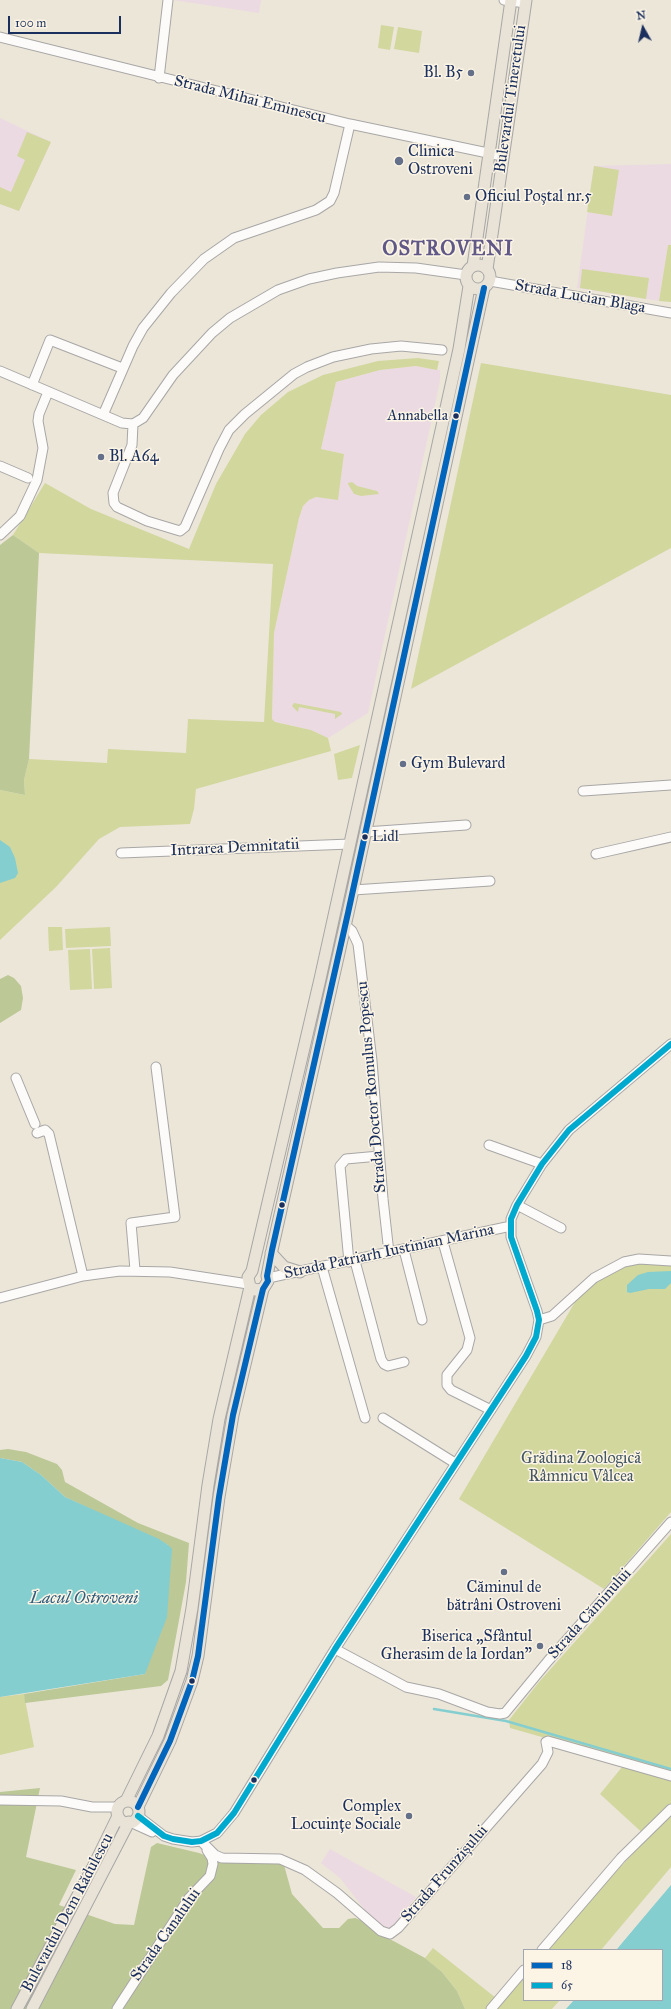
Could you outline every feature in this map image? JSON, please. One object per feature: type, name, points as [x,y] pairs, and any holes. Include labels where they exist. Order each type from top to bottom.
[{"type":"main road","name":"Bulevardul Tineretului","points":[[473,266],[508,0]]},
{"type":"main road","name":"Bulevardul Tineretului","points":[[487,285],[490,275],[487,269],[502,156],[525,2]]},
{"type":"main road","points":[[487,269],[480,265],[473,266],[469,269],[467,281],[476,290],[487,285]]},
{"type":"main road","name":"Bulevardul Dem Rădulescu","points":[[17,2009],[94,1865],[155,1742],[181,1671],[188,1635],[202,1526],[218,1425],[350,844],[459,349],[467,281]]},
{"type":"main road","name":"Bulevardul Dem Rădulescu","points":[[32,2009],[134,1817],[170,1741],[192,1682],[198,1656],[226,1455],[263,1289],[267,1284],[271,1253],[487,285]]},
{"type":"main road","points":[[379,710],[392,713]]},
{"type":"main road","points":[[271,1253],[284,1267],[300,1272]]},
{"type":"main road","points":[[263,1289],[256,1290],[250,1279],[259,1270],[267,1277]]},
{"type":"main road","points":[[120,1810],[134,1802],[134,1817]]},
{"type":"main road","name":"Bulevardul Dem Rădulescu","points":[[120,1810],[123,1821],[134,1817]]},
{"type":"street","points":[[159,78],[168,0]]},
{"type":"street","points":[[508,0],[525,2]]},
{"type":"street","name":"Strada Mihai Eminescu","points":[[0,37],[159,78],[350,124],[502,156]]},
{"type":"street","points":[[103,415],[122,368],[143,328],[157,308],[204,259],[234,238],[316,210],[330,201],[334,192],[350,124]]},
{"type":"street","points":[[0,371],[122,423],[133,424],[143,418],[178,370],[212,333],[230,318],[256,302],[290,285],[336,272],[379,267],[416,268],[467,281]]},
{"type":"street","name":"Strada Lucian Blaga","points":[[487,285],[671,313]]},
{"type":"street","points":[[32,385],[50,340],[122,368]]},
{"type":"street","points":[[133,424],[132,445],[112,493],[112,499],[117,507],[147,520],[180,531],[185,527],[219,448],[229,430],[261,400],[294,374],[307,366],[327,359],[371,349],[401,346],[442,350]]},
{"type":"street","points":[[0,535],[20,516],[37,480],[43,448],[38,414],[48,392]]},
{"type":"street","points":[[0,466],[28,478]]},
{"type":"street","points":[[583,791],[671,785]]},
{"type":"street","points":[[365,832],[466,825]]},
{"type":"street","points":[[596,854],[671,837]]},
{"type":"street","name":"Intrarea Demnitatii","points":[[121,853],[350,844]]},
{"type":"street","points":[[353,890],[490,881]]},
{"type":"street","name":"Strada Doctor Romulus Popescu","points":[[345,925],[352,931],[358,944],[372,1061],[379,1156],[389,1253]]},
{"type":"street","points":[[134,1817],[144,1829],[184,1842],[201,1840],[217,1833],[228,1821],[334,1649],[532,1347],[538,1332],[539,1320],[514,1247],[511,1226],[513,1214],[517,1205],[542,1164],[569,1130],[671,1044]]},
{"type":"street","points":[[135,1270],[131,1223],[176,1217],[156,1067]]},
{"type":"street","points":[[16,1078],[36,1129],[45,1130],[49,1134],[83,1276]]},
{"type":"street","points":[[489,1144],[542,1164]]},
{"type":"street","points":[[379,1156],[346,1159],[340,1166],[352,1261],[381,1359],[384,1364],[388,1366],[404,1362]]},
{"type":"street","points":[[517,1205],[561,1228]]},
{"type":"street","name":"Strada Patriarh Iustinian Marina","points":[[267,1277],[300,1272],[511,1226]]},
{"type":"street","points":[[443,1242],[470,1338],[467,1350],[447,1375],[447,1385],[451,1390],[491,1410]]},
{"type":"street","points":[[404,1250],[422,1320]]},
{"type":"street","points":[[539,1320],[552,1316],[594,1278],[624,1262],[639,1259],[671,1261]]},
{"type":"street","points":[[322,1267],[365,1418]]},
{"type":"street","points":[[0,1298],[83,1276],[135,1270],[170,1272],[230,1280],[250,1279]]},
{"type":"street","points":[[383,1418],[455,1463]]},
{"type":"street","name":"Strada Căminului","points":[[334,1649],[406,1687],[439,1694],[487,1712],[500,1714],[505,1713],[548,1661],[671,1522]]},
{"type":"street","name":"Strada Frunzișului","points":[[201,1840],[215,1855],[222,1858],[280,1859],[305,1870],[337,1893],[381,1931],[390,1934],[398,1928],[542,1764],[548,1752],[546,1742],[548,1741],[671,1776]]},
{"type":"street","points":[[0,1800],[61,1801],[120,1810]]},
{"type":"street","points":[[543,1949],[621,1858],[671,1809]]},
{"type":"street","name":"Strada Canalului","points":[[117,2009],[189,1898],[212,1871],[212,1858],[201,1840]]},
{"type":"street","points":[[491,2009],[523,1971]]},
{"type":"shaded area","points":[[173,0],[261,0],[259,13]]},
{"type":"shaded area","points":[[0,118],[51,142],[19,211],[0,204]]},
{"type":"shaded area","points":[[671,164],[671,245],[668,245],[659,301],[577,288],[594,166]]},
{"type":"shaded area","points":[[416,366],[440,370],[440,381],[368,713],[328,738],[311,730],[275,722],[272,719],[274,633],[299,518],[303,506],[309,500],[316,497],[338,499],[344,454],[321,449],[336,382],[380,370]]},
{"type":"shaded area","points":[[330,1849],[416,1897],[390,1930],[372,1919],[340,1878],[321,1863]]},
{"type":"green space","points":[[381,25],[394,27],[390,50],[378,48]]},
{"type":"green space","points":[[398,27],[422,31],[419,53],[394,49]]},
{"type":"green space","points":[[27,132],[51,142],[19,211],[0,204],[0,187],[11,192],[25,160],[17,156]]},
{"type":"green space","points":[[594,166],[619,170],[612,216],[587,212]]},
{"type":"green space","points":[[668,245],[671,245],[671,302],[659,301]]},
{"type":"green space","points":[[582,269],[649,278],[646,299],[580,288]]},
{"type":"green space","points":[[418,358],[439,361],[437,370],[416,366],[380,370],[336,382],[321,449],[344,454],[338,500],[316,497],[309,500],[303,506],[299,518],[274,633],[272,719],[275,722],[311,730],[328,738],[331,751],[196,789],[194,809],[190,824],[120,827],[99,839],[56,887],[0,940],[0,790],[25,795],[24,780],[29,759],[107,763],[108,749],[186,753],[188,719],[264,722],[273,564],[39,553],[13,535],[45,483],[91,509],[189,549],[216,484],[245,434],[261,415],[288,392],[323,375],[378,361]]},
{"type":"green space","points":[[481,363],[671,395],[671,548],[411,689]]},
{"type":"green space","points":[[352,482],[357,486],[377,491],[379,494],[361,496],[354,494],[348,484]]},
{"type":"green space","points":[[13,535],[39,553],[29,759],[24,780],[25,795],[0,790],[0,545]]},
{"type":"green space","points":[[294,703],[341,712],[342,714],[335,719],[335,714],[299,707],[298,712],[292,706]]},
{"type":"green space","points":[[360,745],[352,778],[338,780],[334,754]]},
{"type":"green space","points":[[48,927],[62,927],[63,950],[49,951]]},
{"type":"green space","points":[[110,927],[111,946],[66,948],[65,929]]},
{"type":"green space","points":[[110,948],[112,988],[94,989],[92,949]]},
{"type":"green space","points":[[90,949],[92,989],[70,990],[68,950]]},
{"type":"green space","points":[[8,975],[14,978],[21,986],[23,998],[21,1010],[0,1023],[0,979]]},
{"type":"green space","name":"Grădina Zoologică Râmnicu Vâlcea","points":[[630,1263],[671,1265],[671,1512],[604,1589],[459,1499],[578,1297],[599,1278]]},
{"type":"green space","points":[[8,1449],[26,1452],[57,1464],[62,1470],[65,1482],[138,1523],[189,1543],[186,1582],[168,1680],[161,1686],[25,1703],[24,1694],[145,1674],[168,1545],[65,1497],[41,1475],[22,1462],[0,1458],[0,1450]]},
{"type":"green space","points":[[671,1534],[671,1867],[602,1949],[542,1949],[648,1838],[600,1794],[627,1761],[510,1728],[509,1720],[539,1682]]},
{"type":"green space","points":[[24,1694],[34,1747],[0,1755],[0,1697]]},
{"type":"green space","points":[[40,1788],[26,1857],[76,1870],[59,1905],[115,1924],[134,1925],[151,1847],[157,1843],[199,1853],[225,1863],[241,1861],[275,1862],[284,1865],[292,1894],[323,1928],[339,1928],[348,1919],[355,1918],[363,1921],[386,1937],[425,1958],[442,1972],[457,1991],[465,2009],[0,2009],[0,1792]]},
{"type":"green space","points":[[433,1948],[496,1998],[523,1969],[523,2001],[559,2001],[552,2009],[465,2009],[457,1991],[442,1972],[425,1958]]},
{"type":"water","points":[[0,840],[10,847],[15,858],[18,873],[15,878],[0,883]]},
{"type":"water","points":[[671,1271],[671,1283],[665,1289],[649,1289],[630,1293],[627,1292],[627,1285],[638,1275],[648,1272]]},
{"type":"water","name":"Lacul Ostroveni","points":[[0,1458],[22,1462],[41,1475],[65,1497],[159,1539],[172,1549],[167,1617],[145,1674],[0,1697]]},
{"type":"water","points":[[671,1885],[671,2009],[566,2009],[573,2001],[663,2001],[663,1949],[617,1949]]},
{"type":"pier","points":[[671,1883],[617,1949],[615,1949]]},
{"type":"waterway","points":[[434,1709],[506,1721],[671,1769]]},
{"type":"transit line","name":"18","points":[[138,1807],[170,1741],[192,1681],[198,1656],[219,1497],[233,1415],[263,1289],[268,1281],[267,1276],[272,1250],[348,913],[484,288]]},
{"type":"transit line","name":"65","points":[[138,1816],[164,1836],[192,1842],[201,1841],[217,1833],[234,1813],[335,1649],[526,1356],[536,1337],[539,1320],[537,1311],[511,1237],[511,1219],[517,1205],[542,1164],[569,1130],[671,1044]]},
{"type":"place","name":"Bl. B5","points":[[471,73]]},
{"type":"place","name":"Clinica Ostroveni","points":[[399,161]]},
{"type":"place","name":"Oficiul Poștal nr.5","points":[[467,197]]},
{"type":"place","name":"Annabella","points":[[456,416]]},
{"type":"place","name":"Bl. A64","points":[[101,457]]},
{"type":"place","name":"Gym Bulevard","points":[[403,764]]},
{"type":"place","name":"Lidl","points":[[365,837]]},
{"type":"place","name":"Căminul de bătrâni Ostroveni","points":[[504,1572]]},
{"type":"place","name":"Biserica „Sfântul Gherasim de la Iordan”","points":[[540,1646]]},
{"type":"place","name":"Complex Locuințe Sociale","points":[[409,1816]]},
{"type":"district","name":"OSTROVENI","points":[[448,250]]}]
